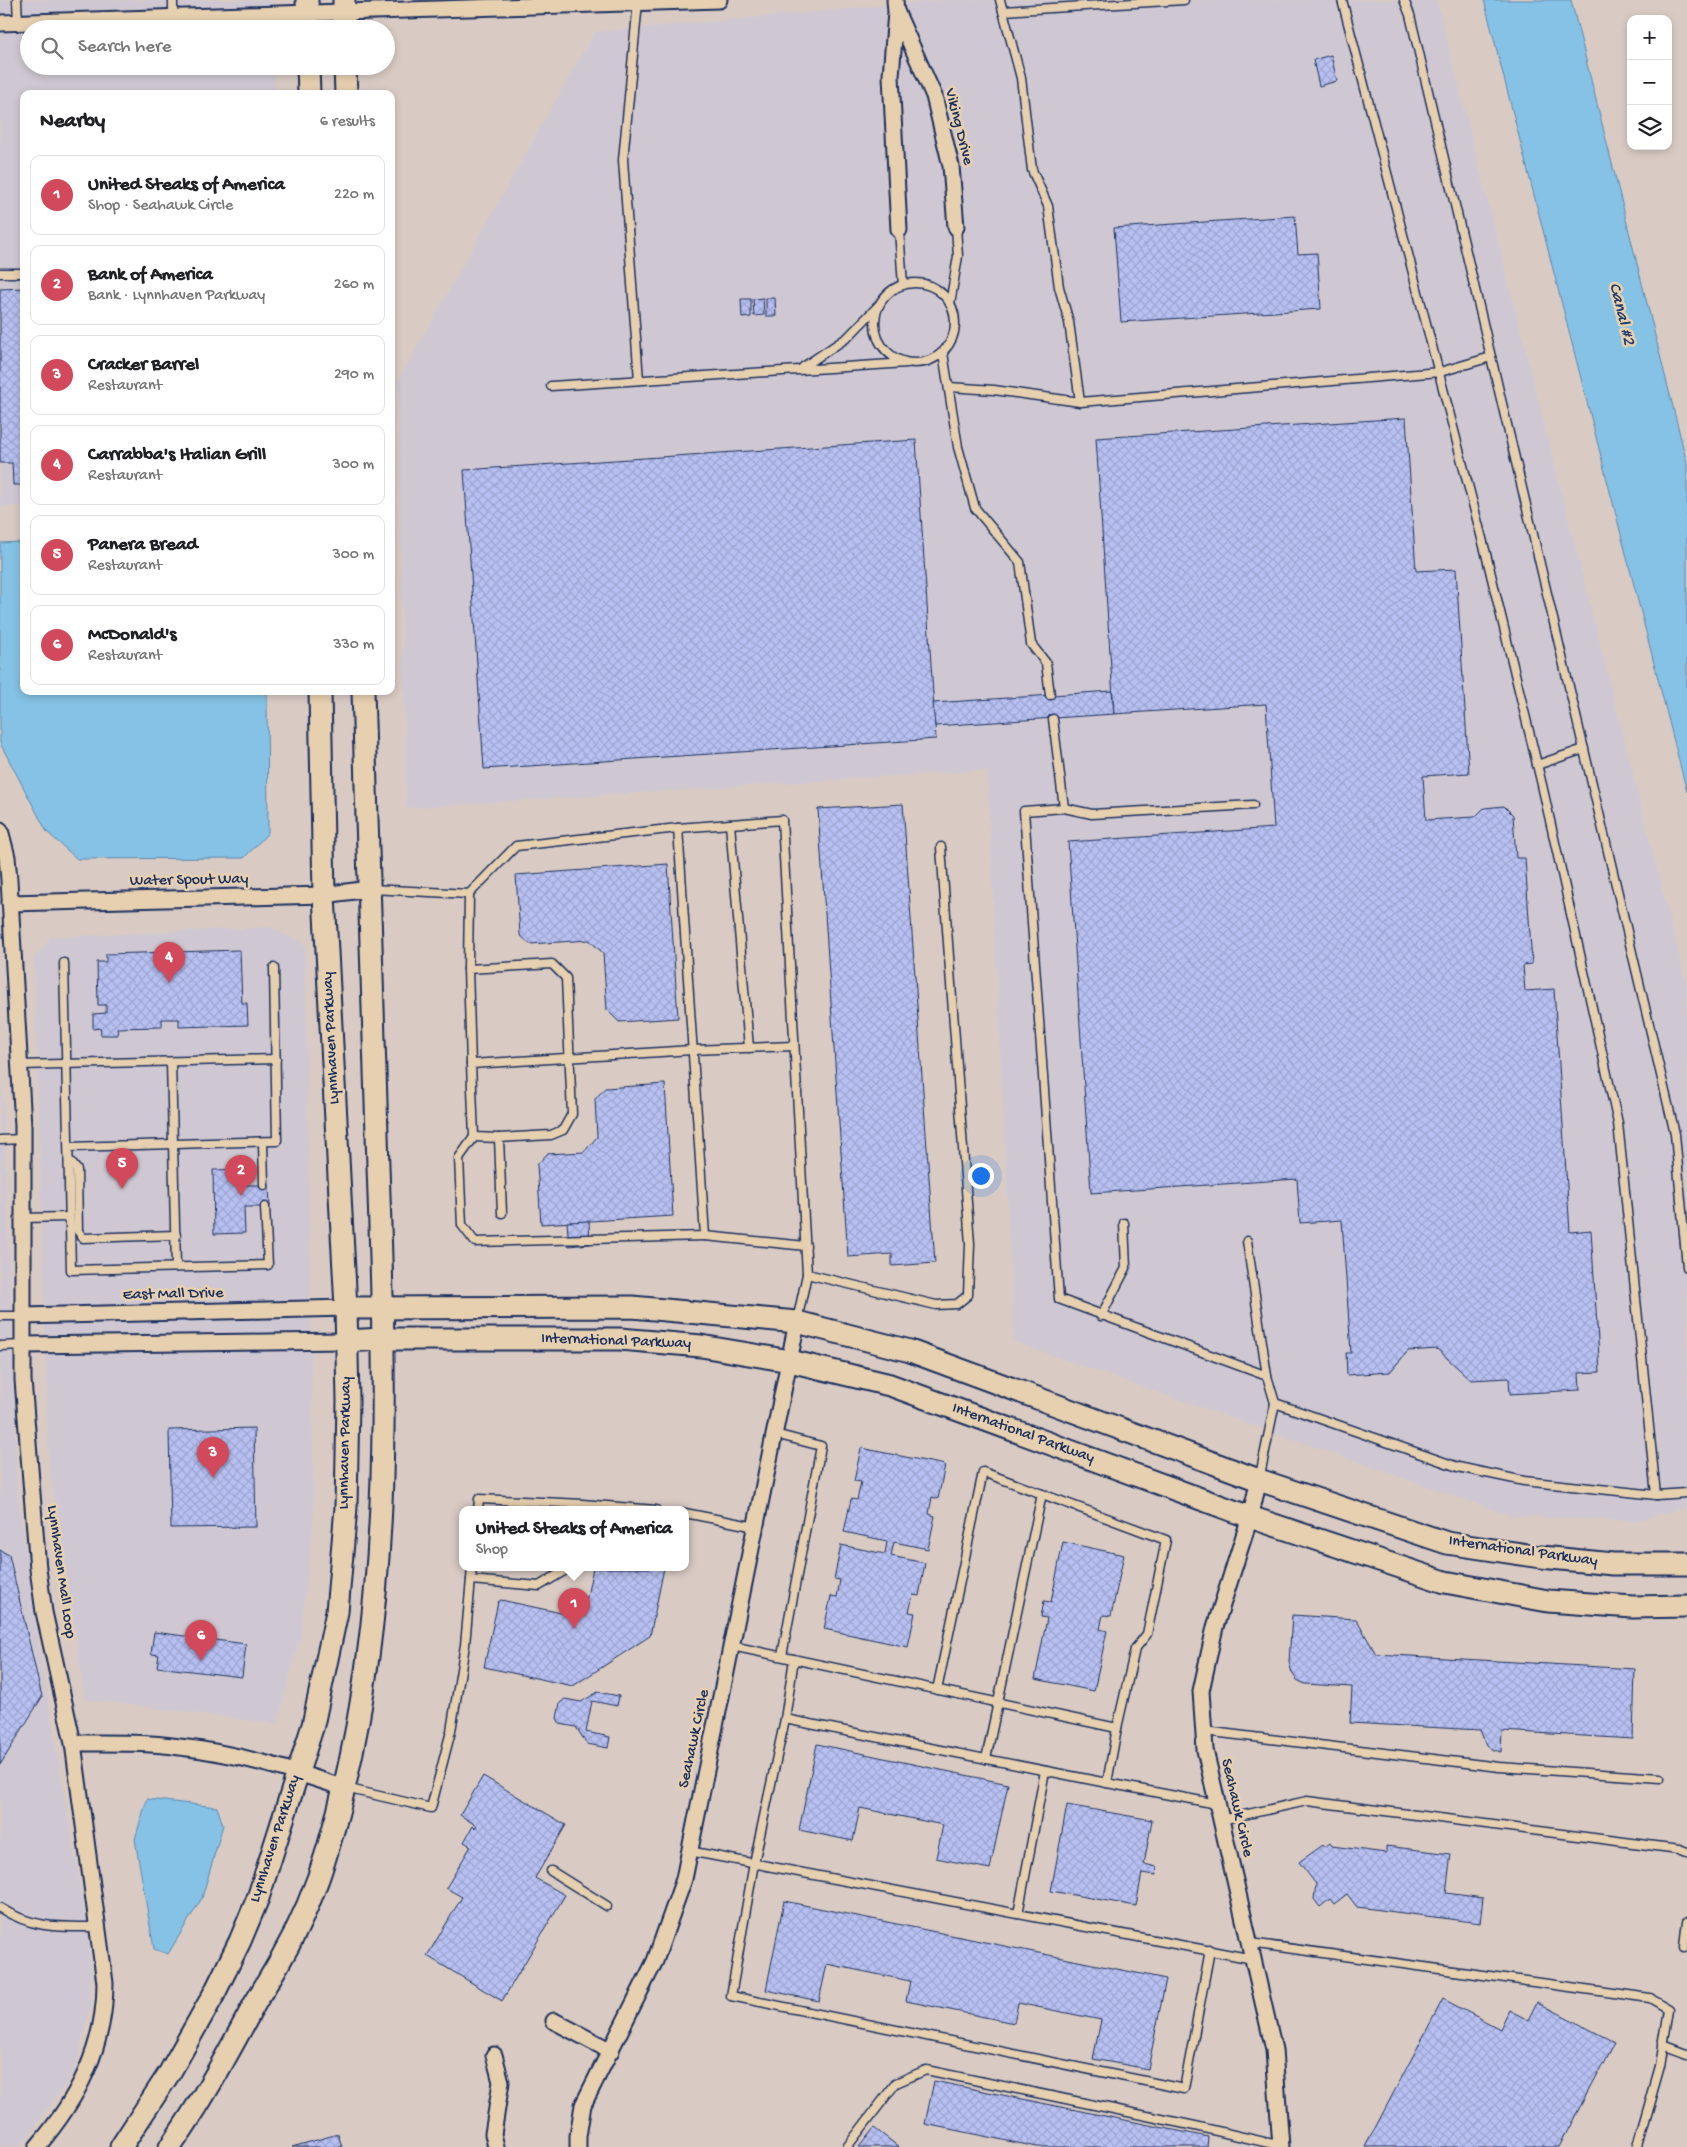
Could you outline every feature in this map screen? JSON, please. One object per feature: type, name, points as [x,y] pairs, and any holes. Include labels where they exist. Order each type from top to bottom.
[{"type":"main road","points":[[308,75],[309,90]]},
{"type":"main road","points":[[345,75],[346,90]]},
{"type":"main road","name":"Lynnhaven Parkway","points":[[121,2147],[170,2072],[214,1994],[240,1941],[258,1898],[313,1725],[337,1612],[346,1507],[348,1401],[346,1308],[324,895],[320,695]]},
{"type":"main road","points":[[170,2147],[220,2068],[283,1957],[310,1899],[328,1849],[357,1734],[370,1646],[382,1511],[383,1307],[363,695]]},
{"type":"main road","name":"International Parkway","points":[[346,1308],[632,1307],[797,1322],[910,1352],[1259,1480],[1446,1543],[1541,1557],[1613,1564],[1687,1564]]},
{"type":"main road","name":"International Parkway","points":[[346,1341],[382,1339],[620,1339],[701,1346],[790,1361],[890,1385],[1250,1517],[1445,1582],[1558,1602],[1634,1607],[1687,1606]]},
{"type":"street","points":[[111,20],[344,14],[719,0]]},
{"type":"street","name":"Viking Drive","points":[[895,6],[934,96],[951,166],[956,227]]},
{"type":"street","name":"Viking Drive","points":[[895,6],[891,76],[900,230]]},
{"type":"street","points":[[0,23],[18,23]]},
{"type":"street","name":"Lynnhaven Mall Loop","points":[[0,830],[7,857],[19,1065],[22,1139],[23,1380],[38,1569],[44,1612],[72,1743],[105,1983],[105,2009],[101,2034],[76,2093],[55,2126],[37,2147]]},
{"type":"street","name":"Water Spout Way","points":[[10,903],[324,895],[369,889]]},
{"type":"street","name":"East Mall Drive","points":[[23,1316],[346,1308]]},
{"type":"street","name":"Seahawk Circle","points":[[578,2147],[578,2136],[584,2105],[655,1961],[684,1879],[797,1322]]},
{"type":"street","points":[[23,1345],[346,1341]]},
{"type":"street","name":"Seahawk Circle","points":[[1259,1480],[1250,1517],[1215,1627],[1201,1691],[1205,1750],[1274,2050],[1282,2147]]},
{"type":"street","points":[[72,1743],[130,1743],[180,1747],[217,1753],[298,1772],[344,1788]]},
{"type":"street","points":[[554,2021],[611,2051]]},
{"type":"street","points":[[494,2055],[501,2082],[493,2134],[496,2147]]},
{"type":"lane","points":[[17,0],[18,23]]},
{"type":"lane","points":[[173,0],[173,18]]},
{"type":"lane","points":[[1000,0],[1020,78],[1032,170],[1048,206],[1059,287],[1069,322],[1080,402]]},
{"type":"lane","points":[[1003,11],[1184,0]]},
{"type":"lane","points":[[1342,0],[1486,554],[1537,765],[1618,1123],[1656,1495]]},
{"type":"lane","points":[[1404,0],[1410,15],[1675,1134],[1687,1267]]},
{"type":"lane","points":[[638,2],[623,160],[639,380]]},
{"type":"lane","points":[[950,304],[958,256],[956,227]]},
{"type":"lane","points":[[900,230],[903,286]]},
{"type":"lane","points":[[0,273],[20,272]]},
{"type":"lane","points":[[551,386],[801,368],[920,363],[943,353],[951,343],[955,330],[955,316],[950,304],[942,293],[930,286],[916,283],[903,286],[891,292],[848,337],[801,368]]},
{"type":"lane","points":[[881,302],[876,314],[875,327],[879,340],[890,354],[907,363]]},
{"type":"lane","points":[[943,353],[958,447],[975,508],[1020,562],[1031,644],[1046,663],[1050,695]]},
{"type":"lane","points":[[949,387],[994,390],[1080,402],[1440,372],[1491,357]]},
{"type":"lane","points":[[1053,718],[1064,808]]},
{"type":"lane","points":[[1537,765],[1584,750]]},
{"type":"lane","points":[[1253,805],[1092,814],[1064,808],[1024,811],[1060,1299],[1101,1316],[1267,1376]]},
{"type":"lane","points":[[797,1322],[807,1274],[806,1246],[782,820],[678,828],[516,846],[469,894],[468,969],[474,1138],[459,1158],[462,1225],[475,1242],[705,1236],[806,1246]]},
{"type":"lane","points":[[730,824],[749,1048]]},
{"type":"lane","points":[[678,828],[705,1236]]},
{"type":"lane","points":[[807,1274],[936,1305],[958,1304],[968,1295],[970,1244],[941,847]]},
{"type":"lane","points":[[369,889],[469,894]]},
{"type":"lane","points":[[64,963],[69,1218],[72,1270],[268,1265],[265,1207]]},
{"type":"lane","points":[[468,969],[552,964],[566,978],[568,1058],[572,1114],[563,1130],[551,1135],[474,1138]]},
{"type":"lane","points":[[69,1146],[277,1141],[274,968]]},
{"type":"lane","points":[[471,1064],[692,1050],[794,1046]]},
{"type":"lane","points":[[19,1065],[276,1059]]},
{"type":"lane","points":[[171,1062],[176,1267]]},
{"type":"lane","points":[[498,1138],[502,1213]]},
{"type":"lane","points":[[0,1140],[22,1139]]},
{"type":"lane","points":[[263,1142],[264,1185]]},
{"type":"lane","points":[[69,1160],[76,1170],[78,1231],[83,1238],[176,1235]]},
{"type":"lane","points":[[22,1218],[69,1218]]},
{"type":"lane","points":[[1101,1316],[1126,1268],[1124,1223]]},
{"type":"lane","points":[[1247,1241],[1267,1376],[1275,1403],[1259,1480]]},
{"type":"lane","name":"East Mall Drive","points":[[0,1316],[23,1316]]},
{"type":"lane","points":[[0,1346],[23,1345]]},
{"type":"lane","points":[[1275,1403],[1458,1467],[1524,1482],[1656,1495],[1687,1493]]},
{"type":"lane","points":[[775,1434],[821,1446],[782,1656]]},
{"type":"lane","points":[[937,1690],[983,1472],[1166,1540],[1147,1634],[1135,1649],[1107,1783]]},
{"type":"lane","points":[[986,1759],[1042,1494]]},
{"type":"lane","points":[[478,1506],[479,1499],[569,1506]]},
{"type":"lane","points":[[689,1514],[756,1527]]},
{"type":"lane","points":[[344,1788],[431,1808],[451,1731],[465,1645],[472,1571]]},
{"type":"lane","points":[[471,1580],[539,1586],[564,1571]]},
{"type":"lane","points":[[732,1646],[1117,1728]]},
{"type":"lane","points":[[794,1659],[785,1719],[754,1863],[731,1996],[1184,2088],[1210,1950]]},
{"type":"lane","points":[[785,1719],[1218,1804]]},
{"type":"lane","points":[[1204,1731],[1499,1767],[1660,1778]]},
{"type":"lane","points":[[1018,1914],[1045,1771]]},
{"type":"lane","points":[[1221,1820],[1307,1801],[1679,1849],[1687,1852]]},
{"type":"lane","points":[[690,1851],[1253,1958]]},
{"type":"lane","points":[[551,1871],[606,1906]]},
{"type":"lane","points":[[0,1908],[26,1921],[46,1927],[98,1927]]},
{"type":"lane","points":[[1684,1947],[1687,1922]]},
{"type":"lane","points":[[1250,1943],[1650,1998],[1669,2010],[1660,2066],[1637,2147]]},
{"type":"lane","points":[[1663,2044],[1687,2053]]},
{"type":"lane","points":[[847,2147],[896,2083],[926,2070],[1195,2126],[1282,2147]]},
{"type":"shaded area","points":[[0,0],[272,0],[273,20],[20,20],[20,75],[274,75],[275,90],[20,90],[20,506],[0,507]]},
{"type":"shaded area","points":[[944,0],[1437,0],[1687,987],[1687,1507],[1637,1521],[1512,1516],[1014,1342],[987,770],[406,808],[398,381],[594,32]]},
{"type":"shaded area","points":[[271,927],[305,945],[314,1516],[300,1639],[277,1724],[85,1699],[49,1465],[34,958],[51,937]]},
{"type":"shaded area","points":[[0,1071],[4,1119],[17,1486],[41,1661],[90,1943],[91,2004],[75,2070],[25,2141],[18,2147],[0,2147]]},
{"type":"water","name":"Canal #2","points":[[1484,0],[1571,0],[1687,463],[1687,792]]},
{"type":"water","points":[[20,542],[20,695],[267,695],[268,833],[244,858],[77,859],[47,832],[0,743],[0,543]]},
{"type":"water","points":[[147,1799],[217,1807],[223,1825],[202,1898],[168,1954],[154,1949],[135,1839]]},
{"type":"building","points":[[1331,55],[1337,81],[1319,86],[1313,60]]},
{"type":"building","points":[[1295,216],[1298,254],[1317,253],[1321,309],[1121,322],[1114,228]]},
{"type":"building","points":[[20,288],[20,485],[13,485],[12,463],[0,463],[0,289]]},
{"type":"building","points":[[763,298],[764,315],[754,316],[753,299]]},
{"type":"building","points":[[766,298],[775,298],[776,316],[766,316]]},
{"type":"building","points":[[741,299],[751,299],[751,317],[742,318]]},
{"type":"building","points":[[1406,418],[1416,571],[1456,569],[1469,773],[1423,776],[1426,820],[1475,817],[1484,808],[1504,806],[1513,815],[1516,858],[1525,858],[1532,964],[1523,965],[1525,991],[1554,989],[1570,1232],[1591,1230],[1600,1372],[1579,1373],[1580,1390],[1510,1394],[1509,1378],[1471,1380],[1437,1349],[1408,1351],[1390,1372],[1347,1375],[1346,1353],[1351,1353],[1342,1220],[1300,1223],[1297,1179],[1091,1193],[1068,842],[1274,828],[1266,704],[1114,714],[1096,438]]},
{"type":"building","points":[[916,440],[936,739],[484,769],[464,470]]},
{"type":"building","points":[[1112,691],[1114,714],[935,726],[933,703]]},
{"type":"building","points":[[903,804],[935,1263],[892,1266],[892,1254],[848,1257],[818,809]]},
{"type":"building","points":[[668,864],[678,1018],[619,1022],[607,1010],[603,953],[589,940],[530,944],[520,935],[516,875]]},
{"type":"building","points":[[240,950],[242,1003],[247,1003],[248,1025],[179,1027],[179,1019],[162,1019],[162,1027],[117,1028],[118,1035],[101,1035],[100,1028],[93,1029],[93,1014],[106,1013],[106,1005],[98,1005],[97,962],[106,962],[106,954]]},
{"type":"building","points":[[665,1084],[673,1216],[541,1224],[537,1165],[547,1154],[584,1152],[597,1137],[595,1099],[605,1088]]},
{"type":"building","points":[[246,1169],[246,1185],[269,1185],[270,1207],[244,1207],[245,1233],[214,1234],[213,1170]]},
{"type":"building","points":[[589,1221],[590,1244],[569,1246],[567,1222]]},
{"type":"building","points":[[254,1428],[256,1527],[171,1528],[169,1430]]},
{"type":"building","points":[[861,1448],[945,1465],[938,1499],[932,1497],[929,1514],[935,1516],[928,1549],[894,1542],[891,1556],[925,1563],[919,1596],[913,1595],[909,1612],[915,1613],[908,1647],[824,1629],[831,1596],[837,1597],[840,1580],[834,1579],[841,1545],[885,1554],[887,1541],[844,1532],[851,1499],[857,1500],[861,1482],[854,1481]]},
{"type":"building","points":[[1063,1542],[1124,1555],[1111,1616],[1103,1615],[1100,1629],[1107,1631],[1094,1691],[1035,1679],[1047,1618],[1041,1617],[1044,1601],[1051,1602]]},
{"type":"building","points":[[0,1550],[9,1555],[42,1697],[0,1765]]},
{"type":"building","points":[[592,1571],[663,1571],[650,1636],[573,1686],[484,1667],[498,1602],[501,1600],[566,1614],[567,1611],[586,1601]]},
{"type":"building","points":[[1292,1615],[1356,1619],[1376,1654],[1635,1669],[1633,1739],[1502,1731],[1501,1752],[1493,1750],[1486,1745],[1480,1730],[1350,1723],[1352,1687],[1305,1684],[1297,1680],[1292,1673],[1289,1662]]},
{"type":"building","points":[[154,1632],[246,1644],[242,1677],[157,1667],[159,1655],[151,1654]]},
{"type":"building","points":[[598,1692],[619,1696],[617,1706],[592,1701],[586,1732],[610,1737],[608,1748],[587,1744],[576,1727],[560,1724],[557,1718],[560,1703],[565,1699],[581,1702]]},
{"type":"building","points":[[817,1744],[1008,1784],[990,1869],[936,1858],[943,1825],[860,1808],[853,1841],[799,1830]]},
{"type":"building","points":[[483,1776],[566,1825],[535,1878],[565,1895],[502,2001],[427,1956],[462,1897],[446,1888],[471,1846],[464,1842],[473,1826],[475,1828],[477,1826],[460,1815]]},
{"type":"building","points":[[1067,1805],[1152,1820],[1144,1864],[1157,1867],[1156,1875],[1142,1873],[1136,1906],[1051,1891]]},
{"type":"building","points":[[1330,1843],[1332,1846],[1386,1853],[1386,1846],[1451,1854],[1446,1893],[1483,1898],[1480,1923],[1357,1907],[1347,1894],[1334,1904],[1330,1899],[1320,1907],[1314,1899],[1316,1884],[1299,1862],[1323,1845],[1325,1847]]},
{"type":"building","points":[[784,1901],[1166,1979],[1148,2069],[1093,2059],[1101,2020],[1018,2003],[1014,2023],[906,2001],[910,1981],[827,1964],[819,2001],[766,1990]]},
{"type":"building","points":[[1443,1999],[1500,2029],[1509,2010],[1528,2020],[1537,2002],[1614,2042],[1559,2147],[1365,2147]]},
{"type":"building","points":[[934,2081],[1208,2137],[1207,2147],[1037,2147],[925,2124]]},
{"type":"building","points":[[874,2128],[899,2147],[859,2147]]},
{"type":"building","points":[[338,2134],[342,2147],[292,2147]]},
{"type":"place","name":"Carrabba's Italian Grill","points":[[169,983]]},
{"type":"place","name":"Panera Bread","points":[[122,1189]]},
{"type":"place","name":"Bank of America","points":[[241,1196]]},
{"type":"place","name":"Cracker Barrel","points":[[213,1478]]},
{"type":"place","name":"United Steaks of America","points":[[574,1629]]},
{"type":"place","name":"McDonald's","points":[[201,1661]]}]
